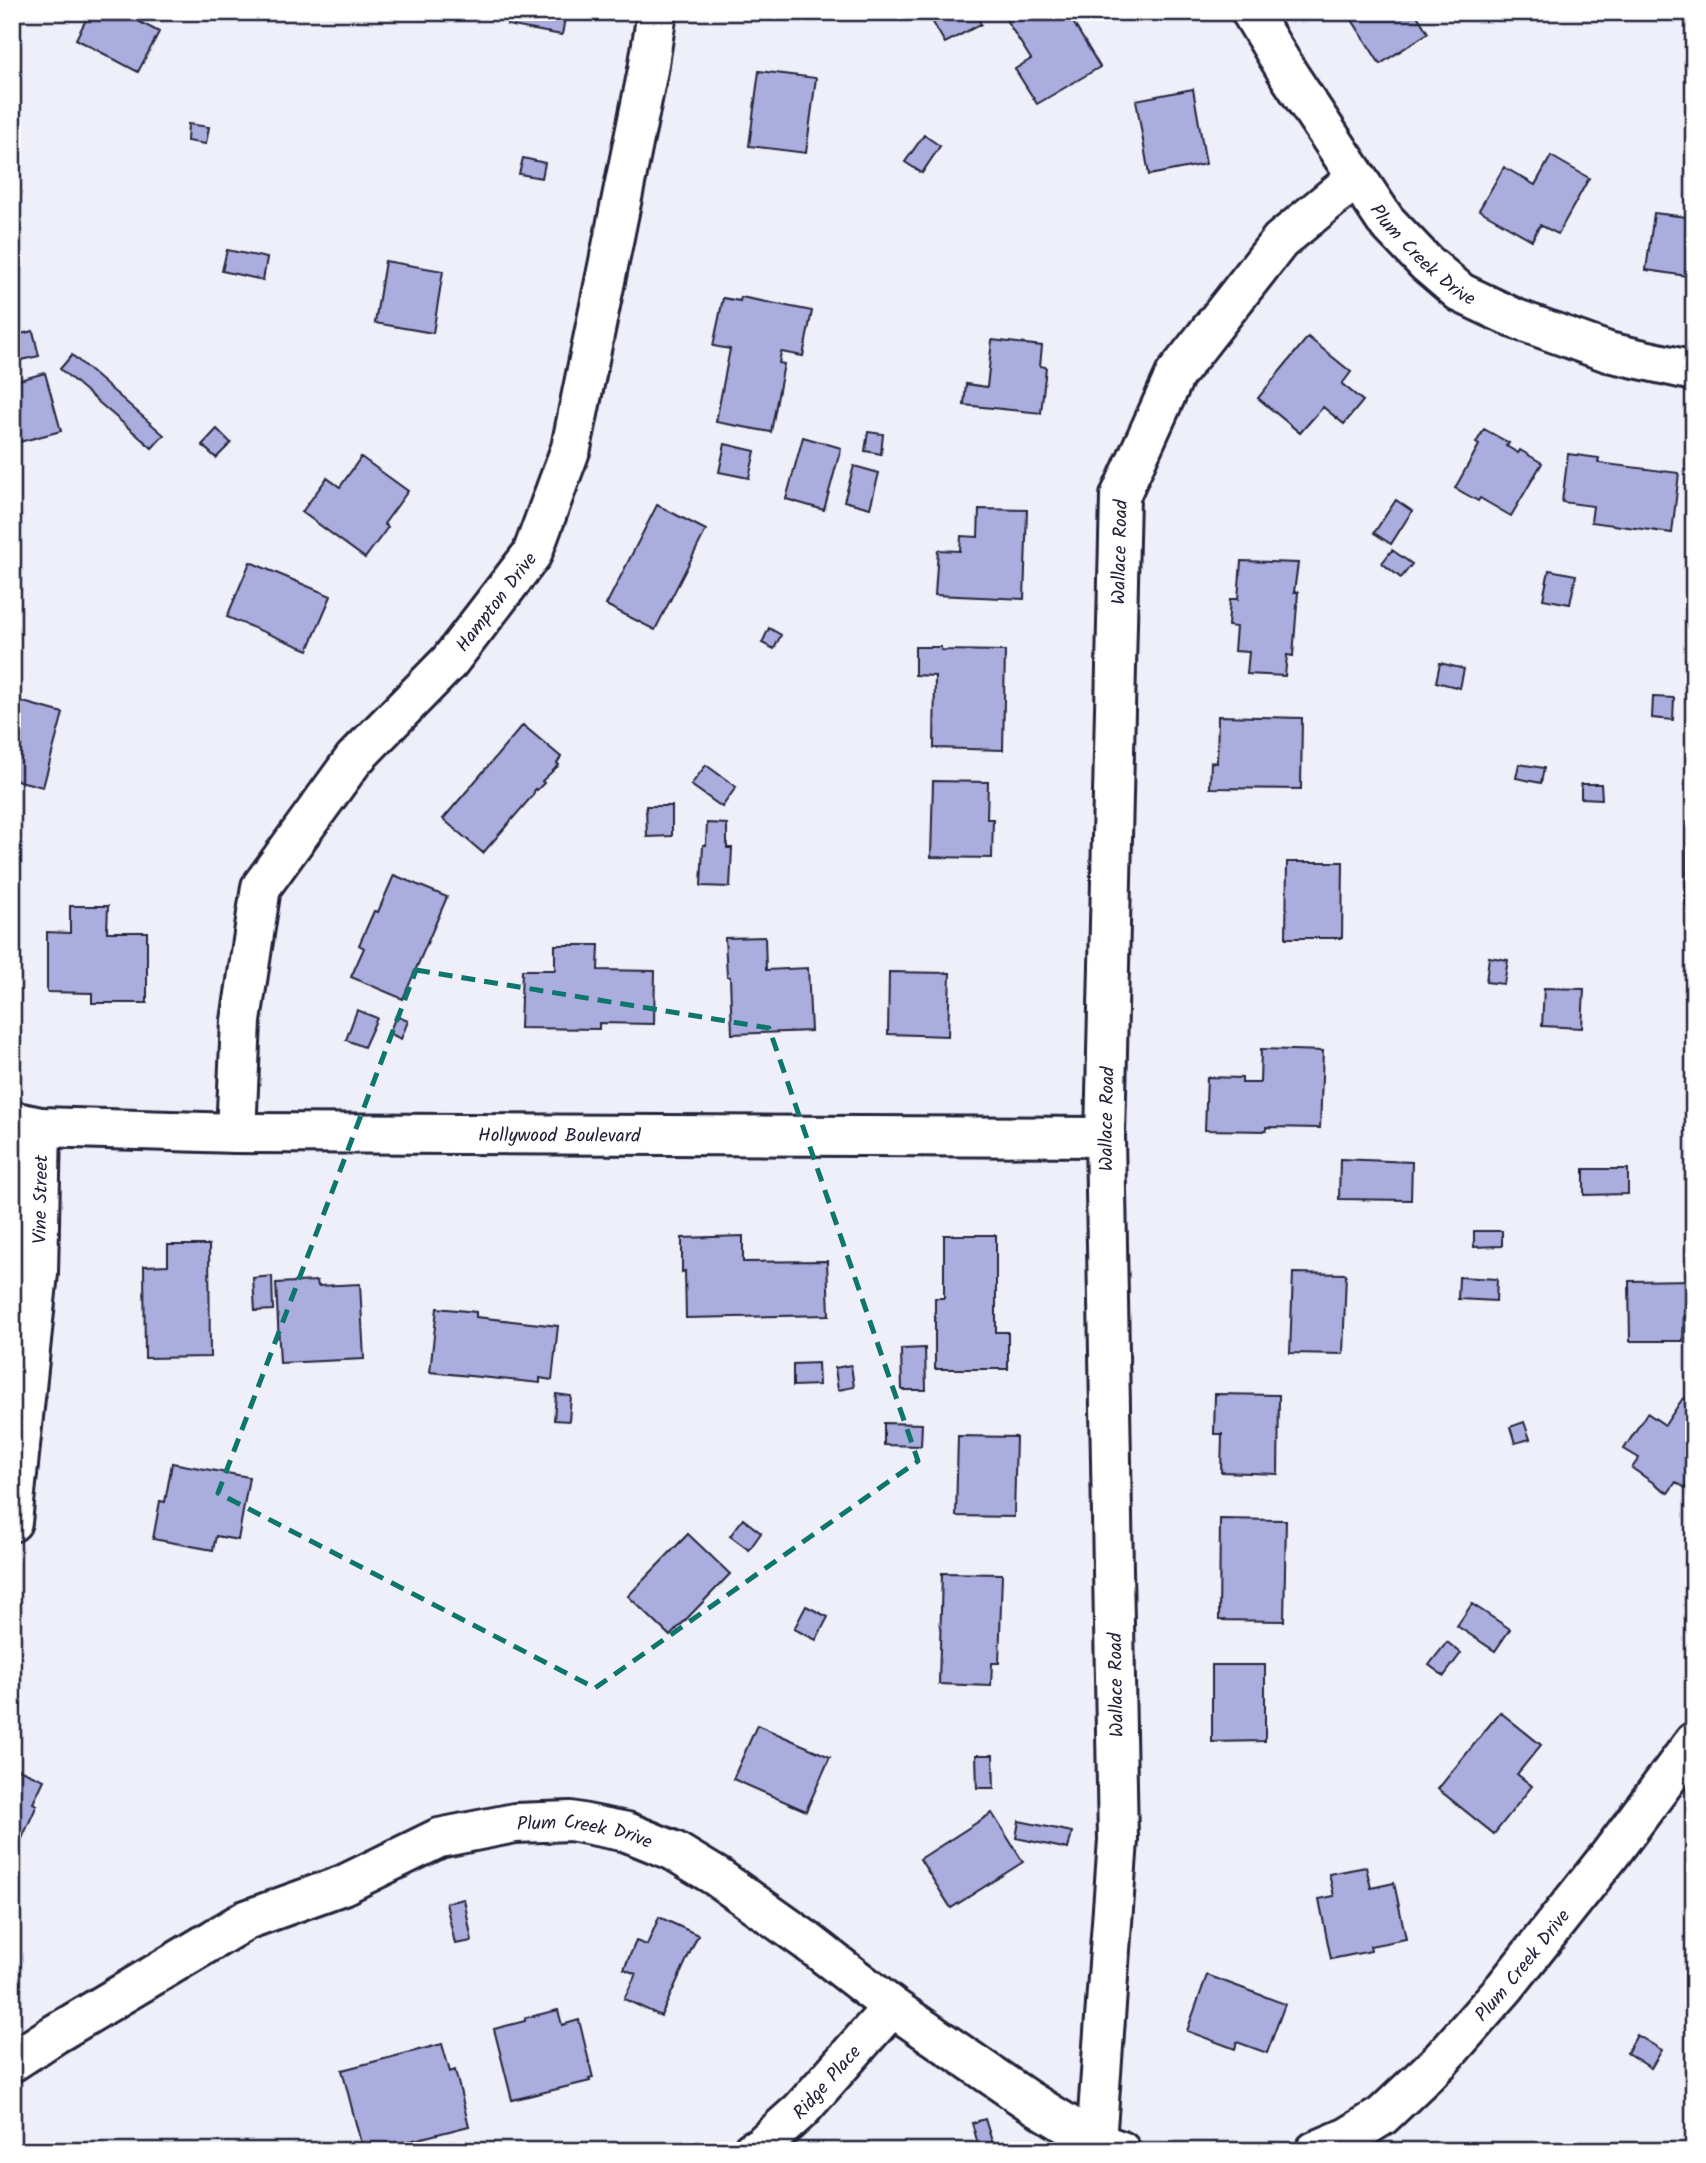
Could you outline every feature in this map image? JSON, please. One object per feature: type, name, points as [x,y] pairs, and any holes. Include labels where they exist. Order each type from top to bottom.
[{"type":"street","name":"Hampton Drive","points":[[236,1133],[241,1021],[261,887],[354,759],[449,662],[532,554],[571,448],[646,84],[657,12]]},
{"type":"street","name":"Plum Creek Drive","points":[[1251,12],[1289,75],[1385,219],[1426,262],[1461,293],[1516,319],[1608,352],[1694,371]]},
{"type":"street","name":"Wallace Road","points":[[1108,2146],[1118,1840],[1105,1137],[1120,496],[1175,376],[1280,241],[1356,178]]},
{"type":"street","name":"Hollywood Boulevard","points":[[27,1124],[236,1133],[1105,1137]]},
{"type":"street","name":"Vine Street","points":[[12,1522],[38,1273],[27,1124]]},
{"type":"street","name":"Plum Creek Drive","points":[[1315,2151],[1348,2137],[1382,2116],[1440,2061],[1521,1967],[1609,1856],[1694,1742]]},
{"type":"street","name":"Plum Creek Drive","points":[[12,2062],[246,1920],[343,1885],[439,1838],[515,1823],[571,1821],[627,1832],[674,1852],[740,1893],[892,2007],[1026,2099],[1108,2146]]},
{"type":"street","name":"Ridge Place","points":[[752,2151],[801,2110],[892,2007]]},
{"type":"highlighted area","points":[[416,970],[769,1028],[918,1461],[595,1688],[218,1493]]},
{"type":"building","points":[[90,12],[121,12],[159,32],[138,72],[76,39]]},
{"type":"building","points":[[509,12],[566,12],[562,35],[507,25]]},
{"type":"building","points":[[974,12],[981,24],[945,43],[928,14]]},
{"type":"building","points":[[1001,12],[1067,12],[1100,67],[1037,104],[1015,69],[1031,59]]},
{"type":"building","points":[[1347,12],[1415,12],[1428,33],[1380,64]]},
{"type":"building","points":[[759,71],[816,78],[806,153],[749,146]]},
{"type":"building","points":[[1193,89],[1206,164],[1149,175],[1136,100]]},
{"type":"building","points":[[188,124],[209,127],[206,144],[187,141]]},
{"type":"building","points":[[924,135],[940,146],[922,173],[905,162]]},
{"type":"building","points":[[1551,156],[1589,178],[1558,234],[1540,225],[1532,240],[1479,210],[1504,167],[1535,185]]},
{"type":"building","points":[[523,158],[545,163],[542,178],[519,174]]},
{"type":"building","points":[[1654,213],[1694,218],[1694,277],[1646,270]]},
{"type":"building","points":[[227,250],[267,258],[263,280],[222,271]]},
{"type":"building","points":[[385,261],[443,271],[433,333],[375,323]]},
{"type":"building","points":[[741,297],[812,311],[803,356],[781,352],[779,363],[784,364],[771,432],[716,422],[730,349],[713,346],[723,298],[740,301]]},
{"type":"building","points":[[33,331],[39,356],[12,362],[12,336]]},
{"type":"building","points":[[1308,337],[1351,372],[1342,384],[1363,401],[1344,424],[1323,407],[1300,433],[1258,398]]},
{"type":"building","points":[[992,340],[1042,346],[1040,366],[1046,367],[1041,413],[964,405],[966,384],[987,387]]},
{"type":"building","points":[[72,355],[164,435],[152,448],[60,369]]},
{"type":"building","points":[[45,373],[61,431],[12,444],[12,382]]},
{"type":"building","points":[[217,429],[231,443],[216,458],[202,445]]},
{"type":"building","points":[[1484,429],[1509,443],[1506,446],[1518,453],[1520,450],[1542,463],[1511,516],[1480,498],[1478,501],[1455,488],[1479,445],[1476,443]]},
{"type":"building","points":[[868,432],[883,434],[881,454],[865,451]]},
{"type":"building","points":[[803,437],[841,448],[824,510],[786,499]]},
{"type":"building","points":[[725,444],[755,451],[749,478],[719,472]]},
{"type":"building","points":[[1568,454],[1599,458],[1598,463],[1679,473],[1672,533],[1591,522],[1593,506],[1562,502]]},
{"type":"building","points":[[361,457],[408,491],[384,524],[388,527],[365,558],[302,512],[327,478],[340,487]]},
{"type":"building","points":[[854,466],[879,473],[870,508],[844,501]]},
{"type":"building","points":[[1396,500],[1412,511],[1391,544],[1374,533]]},
{"type":"building","points":[[657,505],[706,530],[655,630],[606,605]]},
{"type":"building","points":[[979,509],[1027,510],[1024,599],[935,595],[938,550],[960,551],[961,536],[978,537]]},
{"type":"building","points":[[1392,550],[1412,564],[1401,578],[1382,563]]},
{"type":"building","points":[[1241,561],[1298,563],[1294,592],[1298,592],[1293,656],[1287,655],[1285,676],[1247,674],[1249,652],[1234,651],[1236,627],[1228,626],[1230,599],[1238,599]]},
{"type":"building","points":[[250,562],[331,596],[308,650],[227,617]]},
{"type":"building","points":[[1549,570],[1576,575],[1570,604],[1543,599]]},
{"type":"building","points":[[769,628],[781,635],[774,649],[762,643]]},
{"type":"building","points":[[915,647],[1005,651],[1003,750],[934,748],[935,676],[915,675]]},
{"type":"building","points":[[1440,663],[1464,669],[1460,688],[1436,682]]},
{"type":"building","points":[[1653,697],[1674,698],[1673,720],[1652,718]]},
{"type":"building","points":[[12,699],[63,713],[43,787],[12,779]]},
{"type":"building","points":[[1218,716],[1302,718],[1301,789],[1210,788],[1211,762],[1217,763]]},
{"type":"building","points":[[523,725],[561,757],[557,763],[559,765],[542,781],[544,783],[537,790],[535,789],[533,795],[483,853],[443,819]]},
{"type":"building","points":[[1519,764],[1544,768],[1541,783],[1516,778]]},
{"type":"building","points":[[706,765],[736,787],[722,807],[691,785]]},
{"type":"building","points":[[933,781],[988,782],[987,819],[993,819],[992,858],[931,857]]},
{"type":"building","points":[[1581,784],[1601,784],[1602,799],[1581,798]]},
{"type":"building","points":[[646,806],[672,806],[672,836],[647,837]]},
{"type":"building","points":[[1687,822],[1694,822],[1694,905],[1686,905]]},
{"type":"building","points":[[707,823],[727,824],[727,848],[732,848],[730,887],[701,886]]},
{"type":"building","points":[[1287,862],[1343,862],[1342,938],[1286,938]]},
{"type":"building","points":[[394,875],[447,897],[403,999],[351,977],[364,948],[359,945],[374,911],[378,912]]},
{"type":"building","points":[[70,906],[108,906],[107,932],[147,932],[147,1003],[92,1003],[92,993],[47,992],[47,932],[70,933]]},
{"type":"building","points":[[765,937],[766,970],[808,968],[811,1031],[732,1034],[730,977],[727,976],[725,938]]},
{"type":"building","points":[[555,945],[599,945],[598,970],[655,971],[654,1024],[599,1023],[599,1029],[520,1028],[522,970],[555,970]]},
{"type":"building","points":[[1489,957],[1508,960],[1504,984],[1486,982]]},
{"type":"building","points":[[889,972],[950,973],[948,1036],[888,1034]]},
{"type":"building","points":[[1544,988],[1584,989],[1582,1028],[1542,1026]]},
{"type":"building","points":[[357,1010],[377,1018],[364,1047],[346,1040]]},
{"type":"building","points":[[396,1016],[408,1021],[401,1039],[389,1033]]},
{"type":"building","points":[[1261,1049],[1323,1051],[1320,1128],[1205,1130],[1207,1077],[1242,1078],[1242,1083],[1260,1083]]},
{"type":"building","points":[[1340,1159],[1412,1162],[1411,1200],[1339,1199]]},
{"type":"building","points":[[1584,1169],[1628,1169],[1628,1194],[1584,1195]]},
{"type":"building","points":[[1474,1231],[1502,1231],[1502,1246],[1474,1247]]},
{"type":"building","points":[[944,1235],[996,1235],[996,1332],[1008,1332],[1008,1369],[935,1369],[935,1298],[944,1298]]},
{"type":"building","points":[[743,1236],[743,1262],[827,1261],[829,1315],[686,1318],[682,1238]]},
{"type":"building","points":[[168,1245],[209,1245],[210,1357],[145,1358],[144,1266],[168,1265]]},
{"type":"building","points":[[1293,1273],[1346,1274],[1343,1354],[1290,1353]]},
{"type":"building","points":[[272,1276],[273,1310],[255,1311],[253,1278]]},
{"type":"building","points":[[1459,1277],[1497,1279],[1496,1301],[1458,1299]]},
{"type":"building","points":[[1692,1280],[1692,1309],[1684,1309],[1683,1341],[1630,1341],[1629,1281]]},
{"type":"building","points":[[317,1281],[318,1286],[360,1284],[364,1359],[280,1363],[276,1283]]},
{"type":"building","points":[[437,1308],[476,1312],[476,1317],[558,1326],[552,1380],[540,1378],[540,1383],[430,1372]]},
{"type":"building","points":[[925,1348],[926,1390],[902,1390],[901,1349]]},
{"type":"building","points":[[818,1363],[819,1385],[793,1386],[793,1364]]},
{"type":"building","points":[[851,1365],[854,1387],[838,1390],[835,1368]]},
{"type":"building","points":[[556,1394],[571,1396],[569,1421],[554,1420]]},
{"type":"building","points":[[1215,1394],[1279,1395],[1278,1474],[1221,1472],[1222,1434],[1214,1434]]},
{"type":"building","points":[[1683,1398],[1694,1405],[1694,1494],[1676,1482],[1668,1493],[1632,1468],[1639,1458],[1624,1449],[1647,1413],[1665,1425]]},
{"type":"building","points":[[1524,1422],[1530,1439],[1515,1443],[1510,1427]]},
{"type":"building","points":[[884,1423],[922,1424],[921,1446],[884,1445]]},
{"type":"building","points":[[958,1436],[1016,1437],[1014,1517],[956,1516]]},
{"type":"building","points":[[172,1463],[249,1477],[238,1540],[216,1536],[213,1550],[153,1539],[160,1501],[165,1502]]},
{"type":"building","points":[[743,1519],[761,1533],[749,1550],[730,1536]]},
{"type":"building","points":[[1220,1519],[1286,1520],[1284,1621],[1219,1620]]},
{"type":"building","points":[[688,1534],[730,1574],[670,1636],[628,1596]]},
{"type":"building","points":[[942,1573],[1002,1574],[999,1663],[992,1663],[991,1686],[939,1684]]},
{"type":"building","points":[[1472,1604],[1510,1629],[1495,1651],[1457,1626]]},
{"type":"building","points":[[806,1606],[828,1617],[816,1640],[794,1629]]},
{"type":"building","points":[[1447,1642],[1461,1653],[1444,1676],[1429,1665]]},
{"type":"building","points":[[1212,1665],[1265,1665],[1265,1741],[1212,1742]]},
{"type":"building","points":[[1500,1712],[1541,1745],[1517,1774],[1532,1786],[1494,1834],[1438,1789]]},
{"type":"building","points":[[757,1725],[830,1757],[806,1811],[733,1779]]},
{"type":"building","points":[[976,1755],[993,1755],[994,1788],[977,1788]]},
{"type":"building","points":[[14,1767],[44,1780],[33,1803],[37,1805],[20,1843],[17,1842],[12,1853],[12,1771]]},
{"type":"building","points":[[992,1813],[1023,1862],[951,1908],[920,1859]]},
{"type":"building","points":[[1019,1821],[1072,1832],[1068,1849],[1016,1838]]},
{"type":"building","points":[[1366,1867],[1371,1888],[1394,1883],[1406,1939],[1370,1946],[1371,1951],[1331,1959],[1319,1899],[1334,1896],[1329,1874]]},
{"type":"building","points":[[464,1899],[472,1941],[455,1944],[446,1903]]},
{"type":"building","points":[[659,1917],[698,1935],[661,2016],[624,1999],[636,1974],[624,1969],[636,1941],[647,1945]]},
{"type":"building","points":[[1207,1975],[1285,2004],[1267,2053],[1237,2042],[1235,2049],[1187,2031]]},
{"type":"building","points":[[558,2010],[562,2025],[579,2020],[593,2078],[589,2079],[590,2081],[512,2100],[494,2029]]},
{"type":"building","points":[[1637,2035],[1662,2050],[1651,2068],[1627,2053]]},
{"type":"building","points":[[442,2044],[450,2072],[455,2070],[469,2126],[363,2151],[342,2070]]},
{"type":"building","points":[[985,2119],[995,2151],[980,2151],[972,2123]]}]
